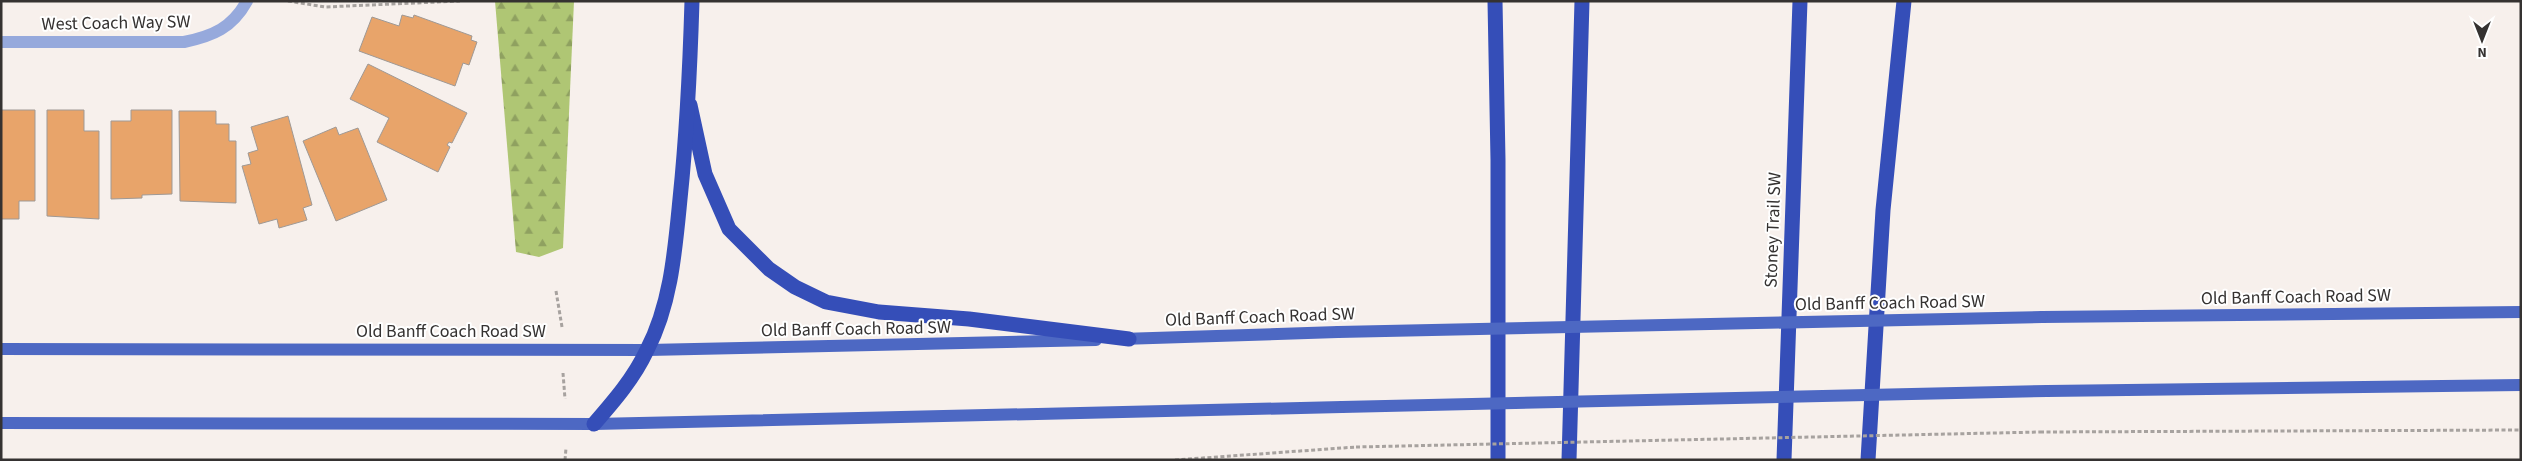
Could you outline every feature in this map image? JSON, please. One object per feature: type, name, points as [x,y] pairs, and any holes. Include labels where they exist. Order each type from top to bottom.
[{"type":"highway","points":[[594,424],[619,396],[648,350],[668,295],[676,246],[690,105],[692,1]]},
{"type":"highway","points":[[1495,1],[1498,160],[1498,460]]},
{"type":"highway","points":[[1569,460],[1582,1]]},
{"type":"highway","name":"Stoney Trail SW","points":[[1784,460],[1800,1]]},
{"type":"highway","points":[[1868,460],[1883,210],[1904,1]]},
{"type":"highway","points":[[690,105],[704,174],[729,229],[769,269],[795,287],[826,302],[879,312],[969,319],[1129,339]]},
{"type":"main road","name":"Old Banff Coach Road SW","points":[[1,349],[648,350],[1129,339],[1338,332],[2042,317],[2521,312]]},
{"type":"main road","points":[[1,423],[594,424],[2046,391],[2521,385]]},
{"type":"street","name":"West Coach Way SW","points":[[1,42],[184,42],[208,37],[223,28],[240,15],[247,1]]},
{"type":"path","points":[[288,1],[325,7],[460,1]]},
{"type":"path","points":[[1175,460],[1356,447],[2040,432],[2521,430]]},
{"type":"green space","points":[[495,1],[574,1],[563,248],[539,257],[516,252]]},
{"type":"building","points":[[402,15],[413,18],[414,15],[472,36],[471,40],[477,42],[469,65],[463,63],[455,86],[359,51],[372,17],[399,26]]},
{"type":"building","points":[[368,64],[467,113],[452,143],[449,142],[447,145],[450,147],[438,172],[377,142],[389,118],[350,99]]},
{"type":"building","points":[[1,110],[35,110],[35,201],[19,201],[19,219],[1,219]]},
{"type":"building","points":[[47,110],[84,110],[84,131],[99,131],[99,219],[47,216]]},
{"type":"building","points":[[131,110],[172,110],[172,194],[142,195],[142,198],[111,199],[111,121],[131,121]]},
{"type":"building","points":[[179,111],[216,111],[216,124],[229,124],[229,141],[236,141],[236,203],[180,201]]},
{"type":"building","points":[[288,116],[312,205],[303,208],[307,220],[279,228],[277,219],[259,224],[242,166],[251,164],[248,153],[258,150],[251,127]]},
{"type":"building","points":[[336,127],[339,135],[358,128],[387,200],[336,221],[303,141]]}]
